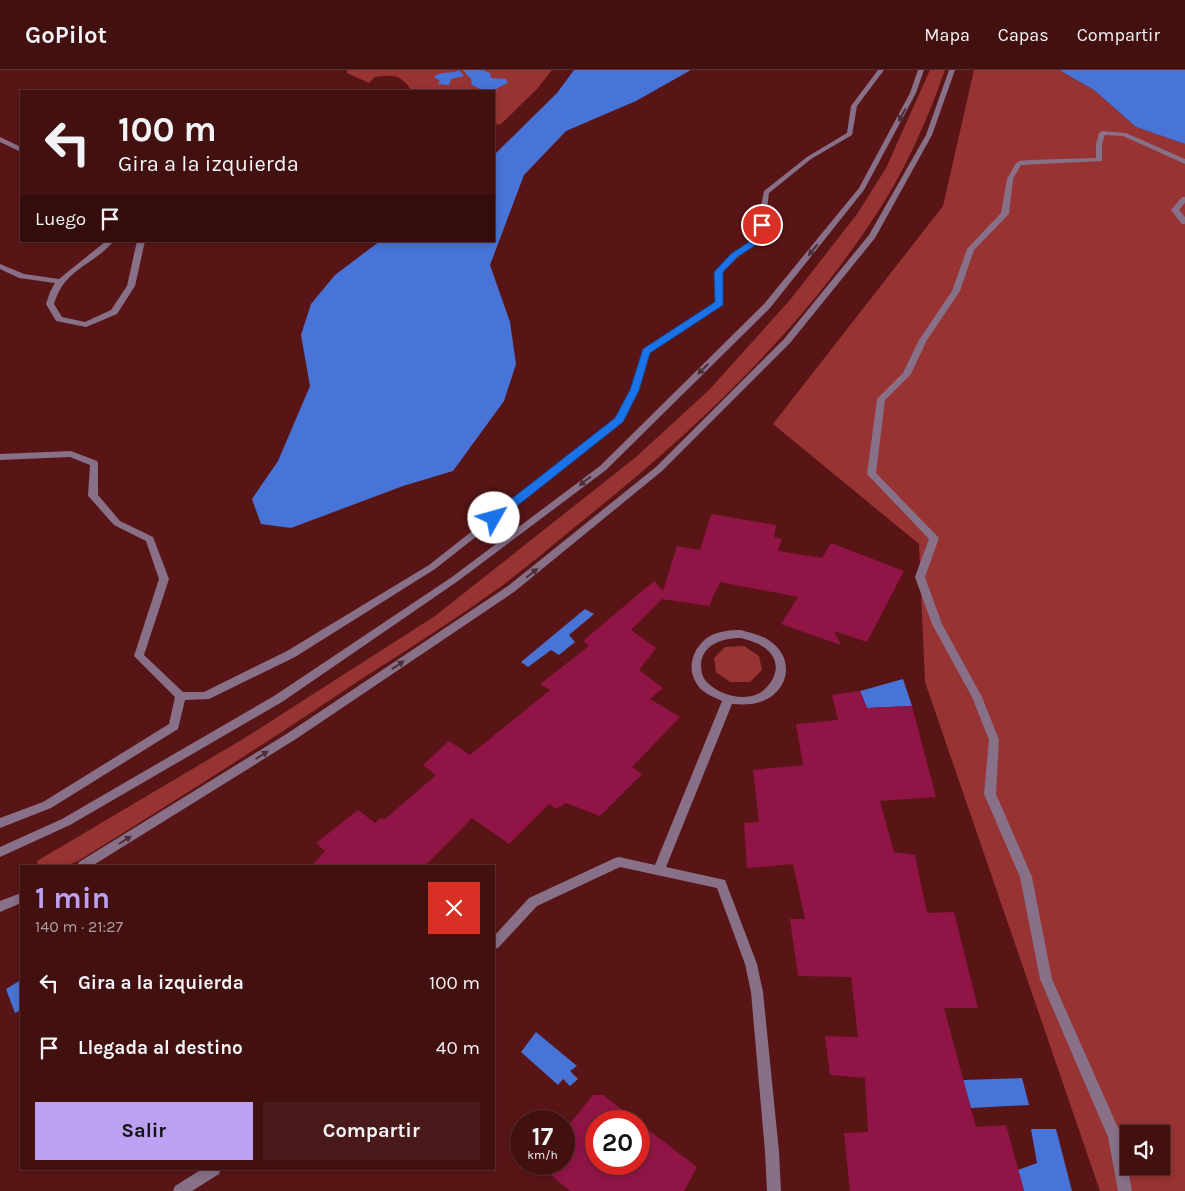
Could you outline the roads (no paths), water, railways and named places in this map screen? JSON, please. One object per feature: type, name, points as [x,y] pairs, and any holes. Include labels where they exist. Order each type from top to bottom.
[{"type":"street","points":[[0,457],[71,454],[94,464],[93,496],[117,523],[150,539],[164,579],[139,656],[181,696],[205,696],[291,654],[432,567],[619,420],[634,390],[646,351],[720,304],[718,272],[734,256],[759,239],[766,192],[809,158],[850,134],[854,106],[882,70]]},
{"type":"street","points":[[0,852],[66,822],[278,699],[455,578],[603,468],[767,306],[856,196],[914,93],[920,70]]},
{"type":"street","points":[[85,865],[292,736],[511,589],[659,469],[788,341],[872,236],[929,135],[952,70]]},
{"type":"street","points":[[1125,1191],[1115,1137],[1046,979],[1026,877],[990,794],[994,740],[977,697],[937,624],[920,578],[934,538],[871,474],[881,399],[907,374],[923,340],[956,291],[972,249],[1005,214],[1010,179],[1020,163],[1042,160],[1079,162],[1100,160],[1099,144],[1102,133],[1124,134],[1185,162]]},
{"type":"street","points":[[0,139],[20,149]]},
{"type":"street","points":[[1185,199],[1175,210],[1185,222]]},
{"type":"street","points":[[109,242],[68,271],[52,293],[50,304],[59,319],[86,325],[114,312],[130,286],[141,242]]},
{"type":"street","points":[[0,266],[8,272],[31,279],[61,281]]},
{"type":"street","points":[[740,634],[762,640],[777,654],[782,666],[781,679],[773,690],[761,698],[745,701],[728,700],[709,690],[697,676],[695,664],[698,653],[706,644],[716,638],[728,635],[740,634]]},
{"type":"street","points":[[0,823],[47,805],[174,726],[181,696]]},
{"type":"street","points":[[659,870],[728,700]]},
{"type":"street","points":[[495,943],[533,902],[619,862],[721,884],[751,964],[757,992],[774,1191]]},
{"type":"street","points":[[0,907],[20,898]]},
{"type":"street","points":[[180,1191],[212,1170]]},
{"type":"water","points":[[459,70],[464,76],[451,79],[449,85],[438,84],[440,81],[434,77],[440,74]]},
{"type":"water","points":[[463,70],[483,70],[490,73],[491,78],[506,79],[508,83],[497,88],[495,94],[495,90],[480,90],[472,85],[471,79]]},
{"type":"water","points":[[574,70],[691,70],[636,101],[566,131],[524,175],[490,265],[510,322],[516,364],[504,401],[453,471],[403,486],[291,528],[261,524],[252,499],[278,461],[310,386],[301,335],[311,304],[335,275],[379,242],[495,242],[495,154],[557,93]]},
{"type":"water","points":[[1059,70],[1185,70],[1185,144],[1136,127],[1094,90]]},
{"type":"water","points":[[585,609],[594,614],[569,635],[575,642],[559,655],[551,650],[528,667],[521,662]]},
{"type":"water","points":[[903,679],[912,706],[867,708],[860,691]]},
{"type":"water","points":[[20,981],[20,1010],[15,1013],[6,989]]},
{"type":"water","points":[[536,1032],[577,1066],[570,1071],[578,1079],[570,1086],[563,1079],[558,1085],[521,1052]]},
{"type":"water","points":[[1022,1078],[1029,1105],[971,1108],[963,1080]]},
{"type":"water","points":[[1031,1129],[1056,1129],[1072,1191],[1024,1191],[1018,1170],[1037,1163]]}]
